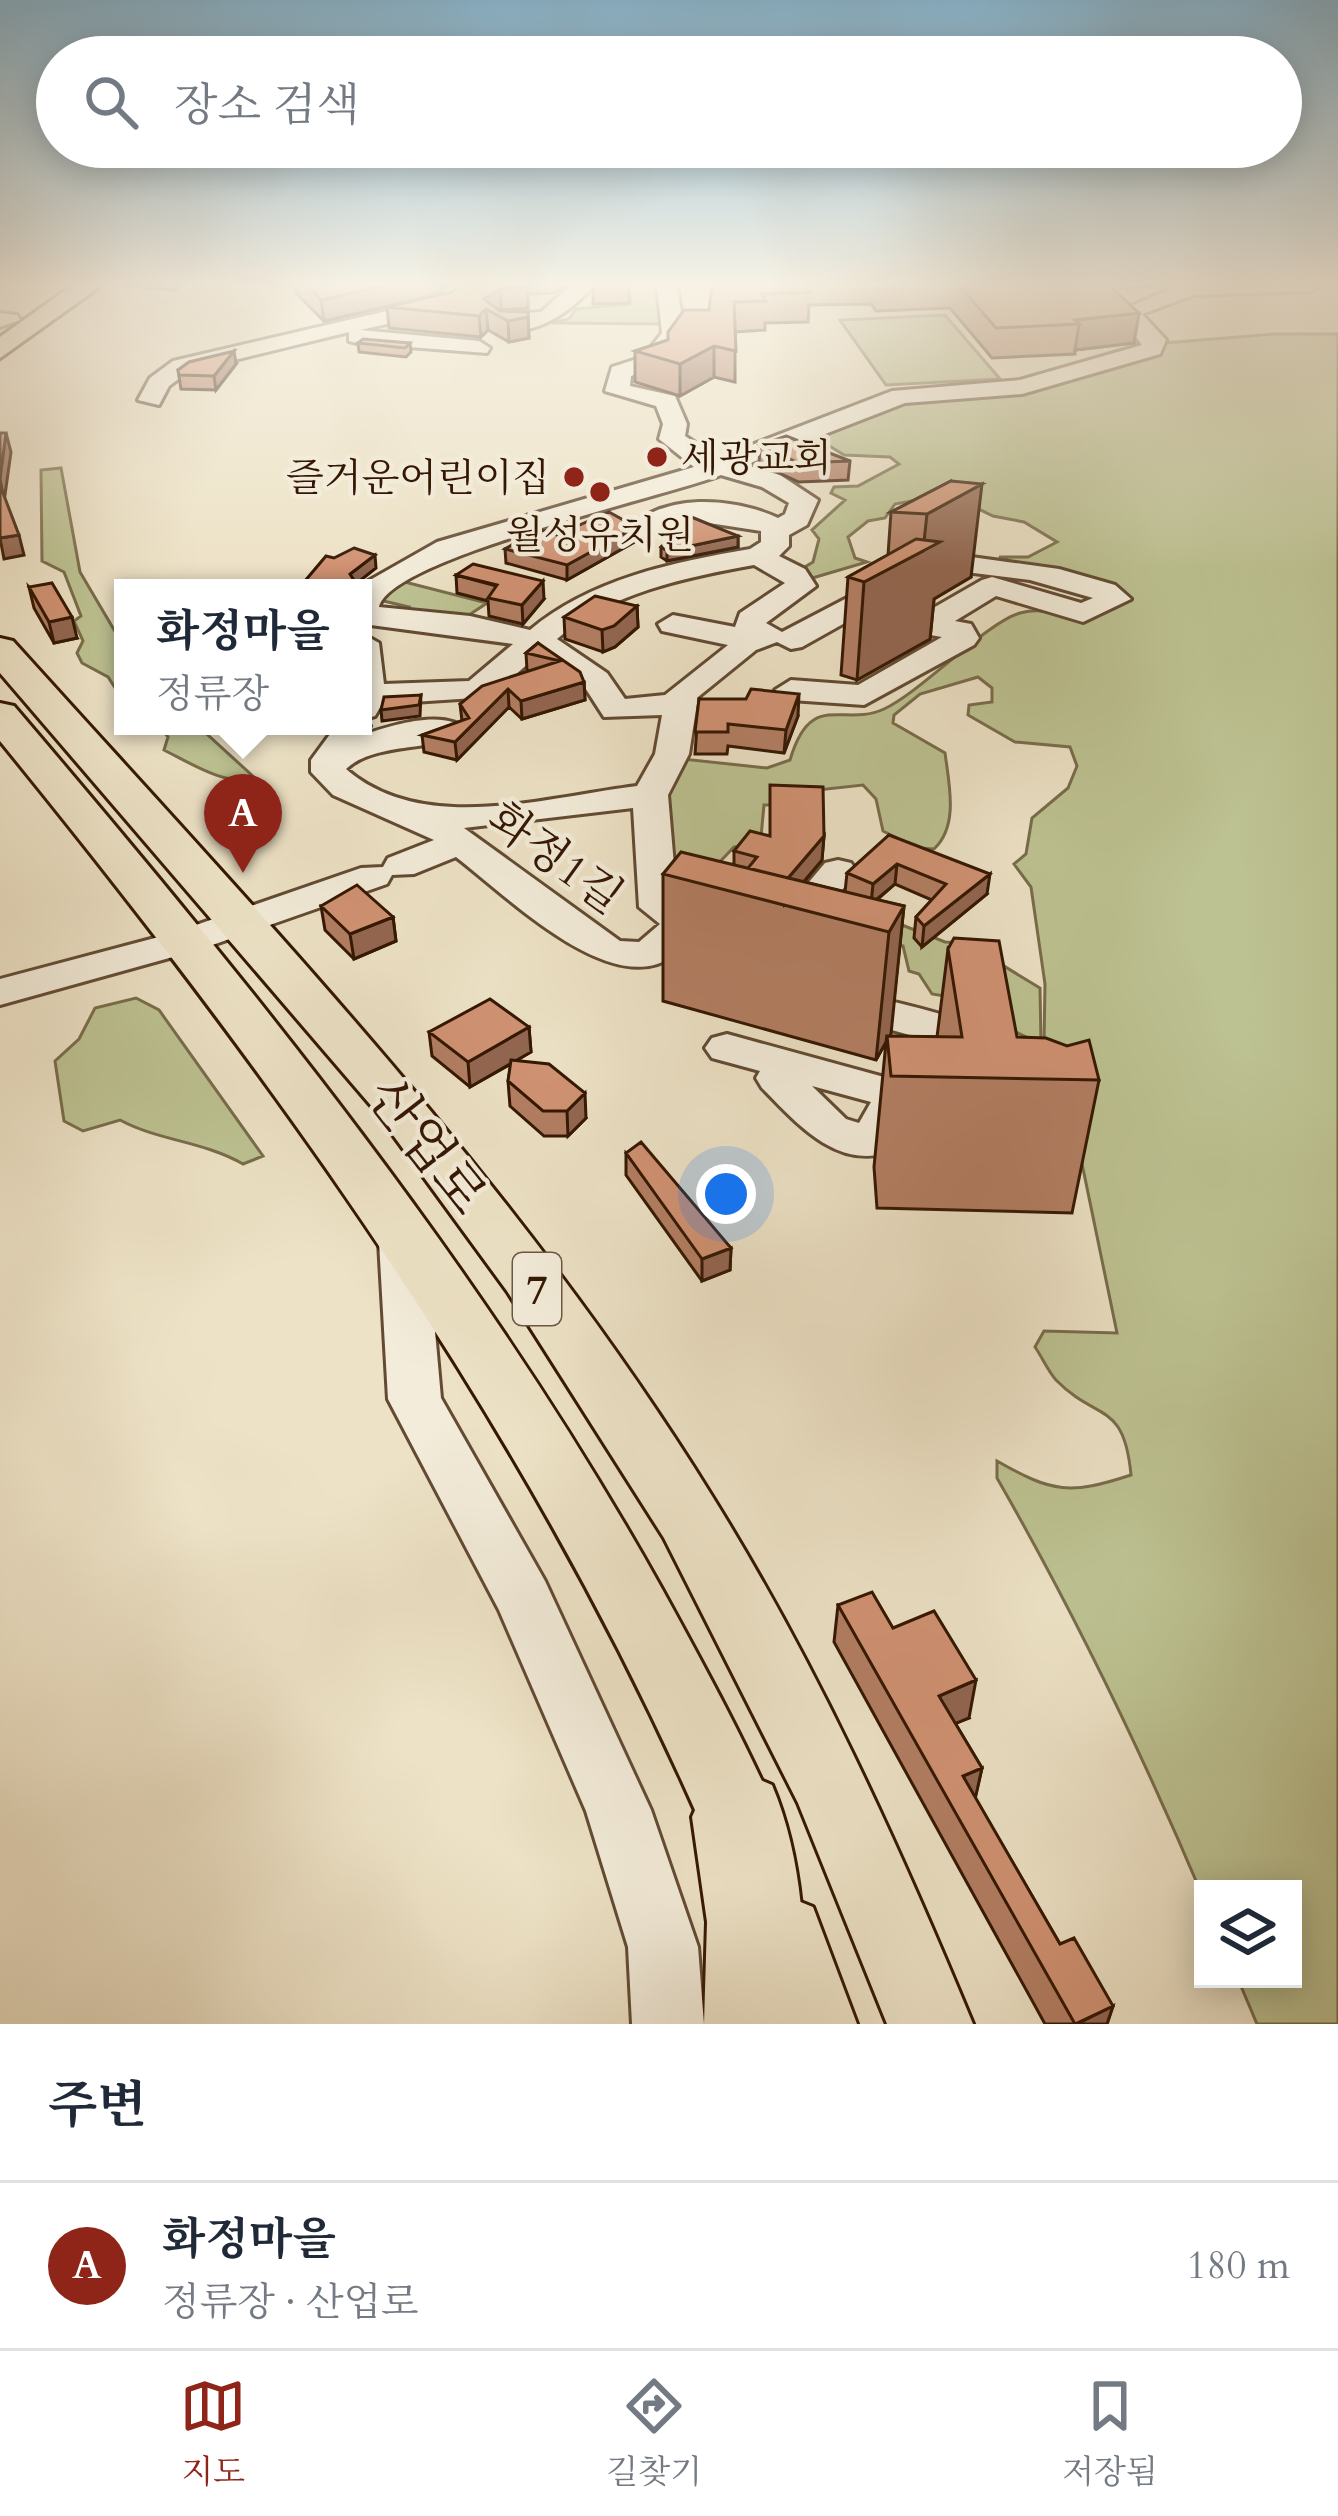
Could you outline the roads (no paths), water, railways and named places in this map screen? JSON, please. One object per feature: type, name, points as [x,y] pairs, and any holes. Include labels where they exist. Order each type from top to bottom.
[{"type":"highway","name":"7","points":[[740,1817],[755,1922],[755,2024]]},
{"type":"main road","name":"산업로","points":[[0,649],[393,1096],[528,1275],[688,1517],[829,1783],[930,2024]]},
{"type":"main road","name":"산업로","points":[[2,721],[184,942],[455,1305],[606,1549],[740,1817],[814,2024]]},
{"type":"street","points":[[150,400],[158,379]]},
{"type":"street","points":[[372,708],[478,690],[567,614],[653,578],[768,543],[797,519],[804,500],[771,481],[718,466],[674,443],[674,418],[666,401],[617,391],[619,379]]},
{"type":"street","points":[[372,589],[426,557],[718,466],[901,396],[1022,387],[1048,379]]},
{"type":"street","points":[[620,419],[674,418]]},
{"type":"street","points":[[641,531],[678,510],[755,518],[768,543],[801,580],[796,592],[751,619],[751,639]]},
{"type":"street","points":[[426,557],[473,569]]},
{"type":"street","points":[[791,640],[934,561],[949,559],[999,562],[1090,586],[1116,599],[1083,613],[992,586],[930,623]]},
{"type":"street","points":[[673,623],[764,640],[775,620],[800,607],[843,611],[874,621],[930,623],[960,631],[963,638],[875,692],[791,690]]},
{"type":"street","points":[[372,614],[535,638],[602,680],[616,710],[676,704],[682,693],[751,639]]},
{"type":"street","name":"화정1길","points":[[676,704],[672,754],[650,796],[658,907],[722,926]]},
{"type":"street","points":[[328,760],[402,733],[451,732]]},
{"type":"street","points":[[345,735],[328,760],[328,772],[346,787],[445,832]]},
{"type":"street","points":[[0,992],[184,942],[387,871],[445,832],[650,796]]},
{"type":"street","name":"화정1길","points":[[445,832],[607,951],[640,958],[722,926]]},
{"type":"street","points":[[722,926],[792,928],[838,871]]},
{"type":"street","points":[[657,954],[701,966]]},
{"type":"street","points":[[790,989],[910,1008],[1027,1074]]},
{"type":"street","points":[[727,1048],[788,1065],[778,1078],[830,1130],[871,1142],[897,1095],[910,1008]]},
{"type":"street","points":[[400,1228],[409,1269],[415,1399],[524,1599],[618,1810],[663,1947],[668,2024]]},
{"type":"place","name":"세광교회","points":[[657,457]]},
{"type":"place","name":"즐거운어린이집","points":[[574,477]]},
{"type":"place","name":"월성유치원","points":[[600,492]]},
{"type":"place","name":"화정마을","points":[[243,873]]}]
